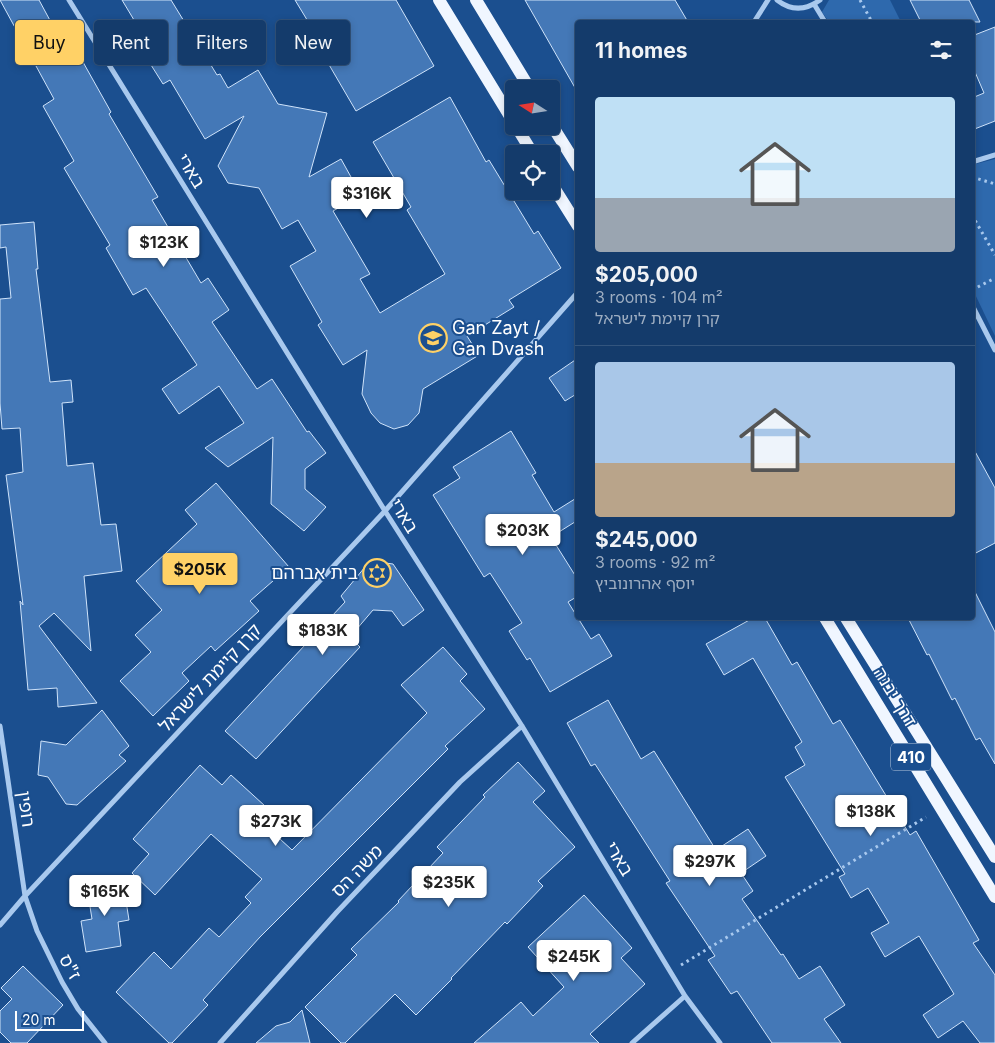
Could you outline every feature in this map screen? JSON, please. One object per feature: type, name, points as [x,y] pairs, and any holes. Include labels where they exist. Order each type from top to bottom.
[{"type":"main road","points":[[439,0],[505,108]]},
{"type":"main road","points":[[476,0],[525,80]]},
{"type":"main road","points":[[558,135],[575,163]]},
{"type":"main road","points":[[560,197],[575,221]]},
{"type":"main road","name":"דרך יבנה","points":[[826,620],[995,897]]},
{"type":"main road","name":"דרך יבנה","points":[[847,620],[995,857]]},
{"type":"street","name":"בארי","points":[[69,0],[384,511],[522,726],[685,996],[720,1043]]},
{"type":"street","points":[[755,20],[768,0]]},
{"type":"street","points":[[777,0],[795,9],[811,7],[820,0]]},
{"type":"street","points":[[814,4],[824,20]]},
{"type":"street","points":[[975,161],[995,155]]},
{"type":"street","name":"קרן קיימת לישראל","points":[[0,925],[384,511],[575,295]]},
{"type":"street","points":[[975,311],[995,350]]},
{"type":"street","name":"רופין","points":[[0,726],[25,896]]},
{"type":"street","name":"משה הס","points":[[220,1043],[337,912],[460,782],[522,726]]},
{"type":"street","name":"ז\"ס","points":[[25,896],[37,932],[66,989],[78,1009],[105,1043]]},
{"type":"street","points":[[632,1043],[685,996]]},
{"type":"path","points":[[860,0],[871,20]]},
{"type":"path","points":[[975,178],[995,184]]},
{"type":"path","points":[[975,220],[995,255]]},
{"type":"path","points":[[975,288],[995,278]]},
{"type":"path","points":[[671,972],[942,808]]},
{"type":"shaded area","points":[[829,0],[890,0],[900,20],[828,20],[822,12]]},
{"type":"shaded area","points":[[995,159],[995,336],[975,294],[975,164]]},
{"type":"building","points":[[0,0],[39,0],[50,20],[15,20],[15,28]]},
{"type":"building","points":[[122,0],[171,0],[183,20],[178,20],[178,65],[211,65],[217,75],[220,74],[228,88],[258,70],[278,104],[327,113],[309,177],[341,159],[361,195],[333,211],[370,274],[360,279],[380,313],[445,274],[407,210],[411,207],[373,142],[450,97],[486,162],[489,160],[505,186],[505,200],[513,200],[534,234],[538,231],[561,268],[509,300],[514,307],[467,336],[479,355],[423,389],[419,413],[408,425],[394,429],[380,423],[371,413],[362,394],[367,350],[343,365],[318,325],[322,322],[290,266],[316,251],[298,220],[282,229],[259,188],[228,183],[218,166],[244,116],[205,139],[170,80],[163,84],[151,65],[168,65],[168,20],[134,20]]},
{"type":"building","points":[[295,0],[396,0],[434,66],[356,111],[329,65],[350,65],[350,20],[307,20]]},
{"type":"building","points":[[525,0],[675,0],[687,20],[575,20],[575,88]]},
{"type":"building","points":[[910,0],[969,0],[980,22],[975,22],[975,20],[920,20]]},
{"type":"building","points":[[995,27],[995,121],[975,129],[975,97],[984,93],[975,72],[975,35]]},
{"type":"building","points":[[84,64],[111,112],[109,114],[158,197],[152,200],[201,283],[208,278],[229,310],[212,322],[257,389],[272,379],[307,432],[309,431],[326,453],[305,469],[305,489],[326,507],[304,531],[271,504],[273,437],[228,467],[205,448],[244,423],[219,386],[179,414],[162,389],[197,365],[146,288],[133,295],[106,248],[110,245],[64,168],[74,161],[43,106],[54,99],[35,65]]},
{"type":"building","points":[[34,222],[38,269],[36,269],[50,382],[71,380],[73,402],[62,403],[67,466],[93,463],[101,525],[116,524],[122,571],[84,576],[91,651],[54,613],[39,626],[97,703],[58,707],[57,688],[28,690],[20,601],[23,605],[6,475],[23,472],[20,428],[2,429],[0,403],[0,299],[11,298],[6,247],[0,248],[0,225]]},
{"type":"building","points":[[575,360],[575,395],[565,401],[549,378]]},
{"type":"building","points":[[511,431],[536,473],[532,475],[554,512],[575,499],[575,522],[551,537],[575,575],[575,598],[568,602],[575,613],[575,620],[579,620],[591,639],[599,634],[612,656],[550,692],[530,658],[527,660],[509,631],[522,623],[490,573],[484,577],[433,495],[460,478],[453,467]]},
{"type":"building","points":[[975,451],[995,488],[995,543],[975,553]]},
{"type":"building","points":[[216,483],[289,567],[250,601],[259,611],[215,651],[211,646],[182,673],[189,681],[153,716],[120,681],[151,652],[135,635],[162,610],[136,581],[197,524],[185,510]]},
{"type":"building","points":[[370,561],[393,564],[424,610],[403,626],[392,611],[373,610],[350,637],[360,647],[256,759],[225,731],[345,602],[341,596]]},
{"type":"building","points":[[975,592],[995,632],[995,764],[980,738],[976,740],[955,698],[952,700],[929,654],[927,655],[909,620],[975,620]]},
{"type":"building","points":[[749,620],[766,620],[792,665],[797,662],[833,724],[840,720],[910,835],[916,831],[979,940],[973,943],[995,975],[995,1043],[980,1043],[963,1021],[938,1038],[923,1015],[954,994],[919,936],[885,957],[871,933],[889,923],[868,888],[851,898],[839,877],[845,874],[785,777],[805,765],[795,747],[802,742],[753,658],[724,675],[706,644]]},
{"type":"building","points":[[443,647],[467,674],[460,681],[485,709],[445,746],[448,749],[260,937],[203,1000],[208,1005],[172,1043],[169,1043],[116,992],[154,952],[171,969],[209,928],[219,937],[251,903],[245,897],[262,879],[211,834],[155,895],[132,873],[149,854],[133,839],[200,765],[222,785],[231,775],[265,806],[255,816],[292,850],[427,713],[401,685]]},
{"type":"building","points":[[608,700],[641,759],[654,751],[716,850],[748,829],[766,856],[741,873],[753,891],[742,899],[799,979],[820,966],[845,1005],[824,1019],[841,1043],[772,1043],[737,991],[731,994],[708,960],[715,956],[666,883],[670,881],[595,764],[591,766],[567,723]]},
{"type":"building","points":[[102,710],[129,746],[119,755],[126,761],[77,805],[66,804],[48,777],[38,775],[41,741],[66,745]]},
{"type":"building","points":[[518,762],[545,791],[533,802],[575,847],[538,881],[543,886],[507,924],[505,922],[416,1015],[395,994],[345,1043],[341,1043],[305,1007],[357,955],[351,949],[399,902],[443,853],[437,847],[485,797],[483,795]]},
{"type":"building","points":[[123,882],[129,920],[118,922],[121,946],[86,952],[81,921],[92,919],[87,888]]},
{"type":"building","points":[[584,895],[632,948],[621,958],[645,984],[590,1034],[599,1043],[474,1043],[521,1002],[533,1016],[564,987],[528,947]]},
{"type":"building","points":[[23,966],[63,1005],[27,1043],[11,1043],[0,1032],[0,1011],[12,999],[1,988]]},
{"type":"building","points":[[302,1010],[310,1043],[256,1043],[276,1026],[290,1022]]},
{"type":"place","name":"Gan Zayt / Gan Dvash","points":[[433,338]]},
{"type":"place","name":"בית אברהם","points":[[377,573]]}]
